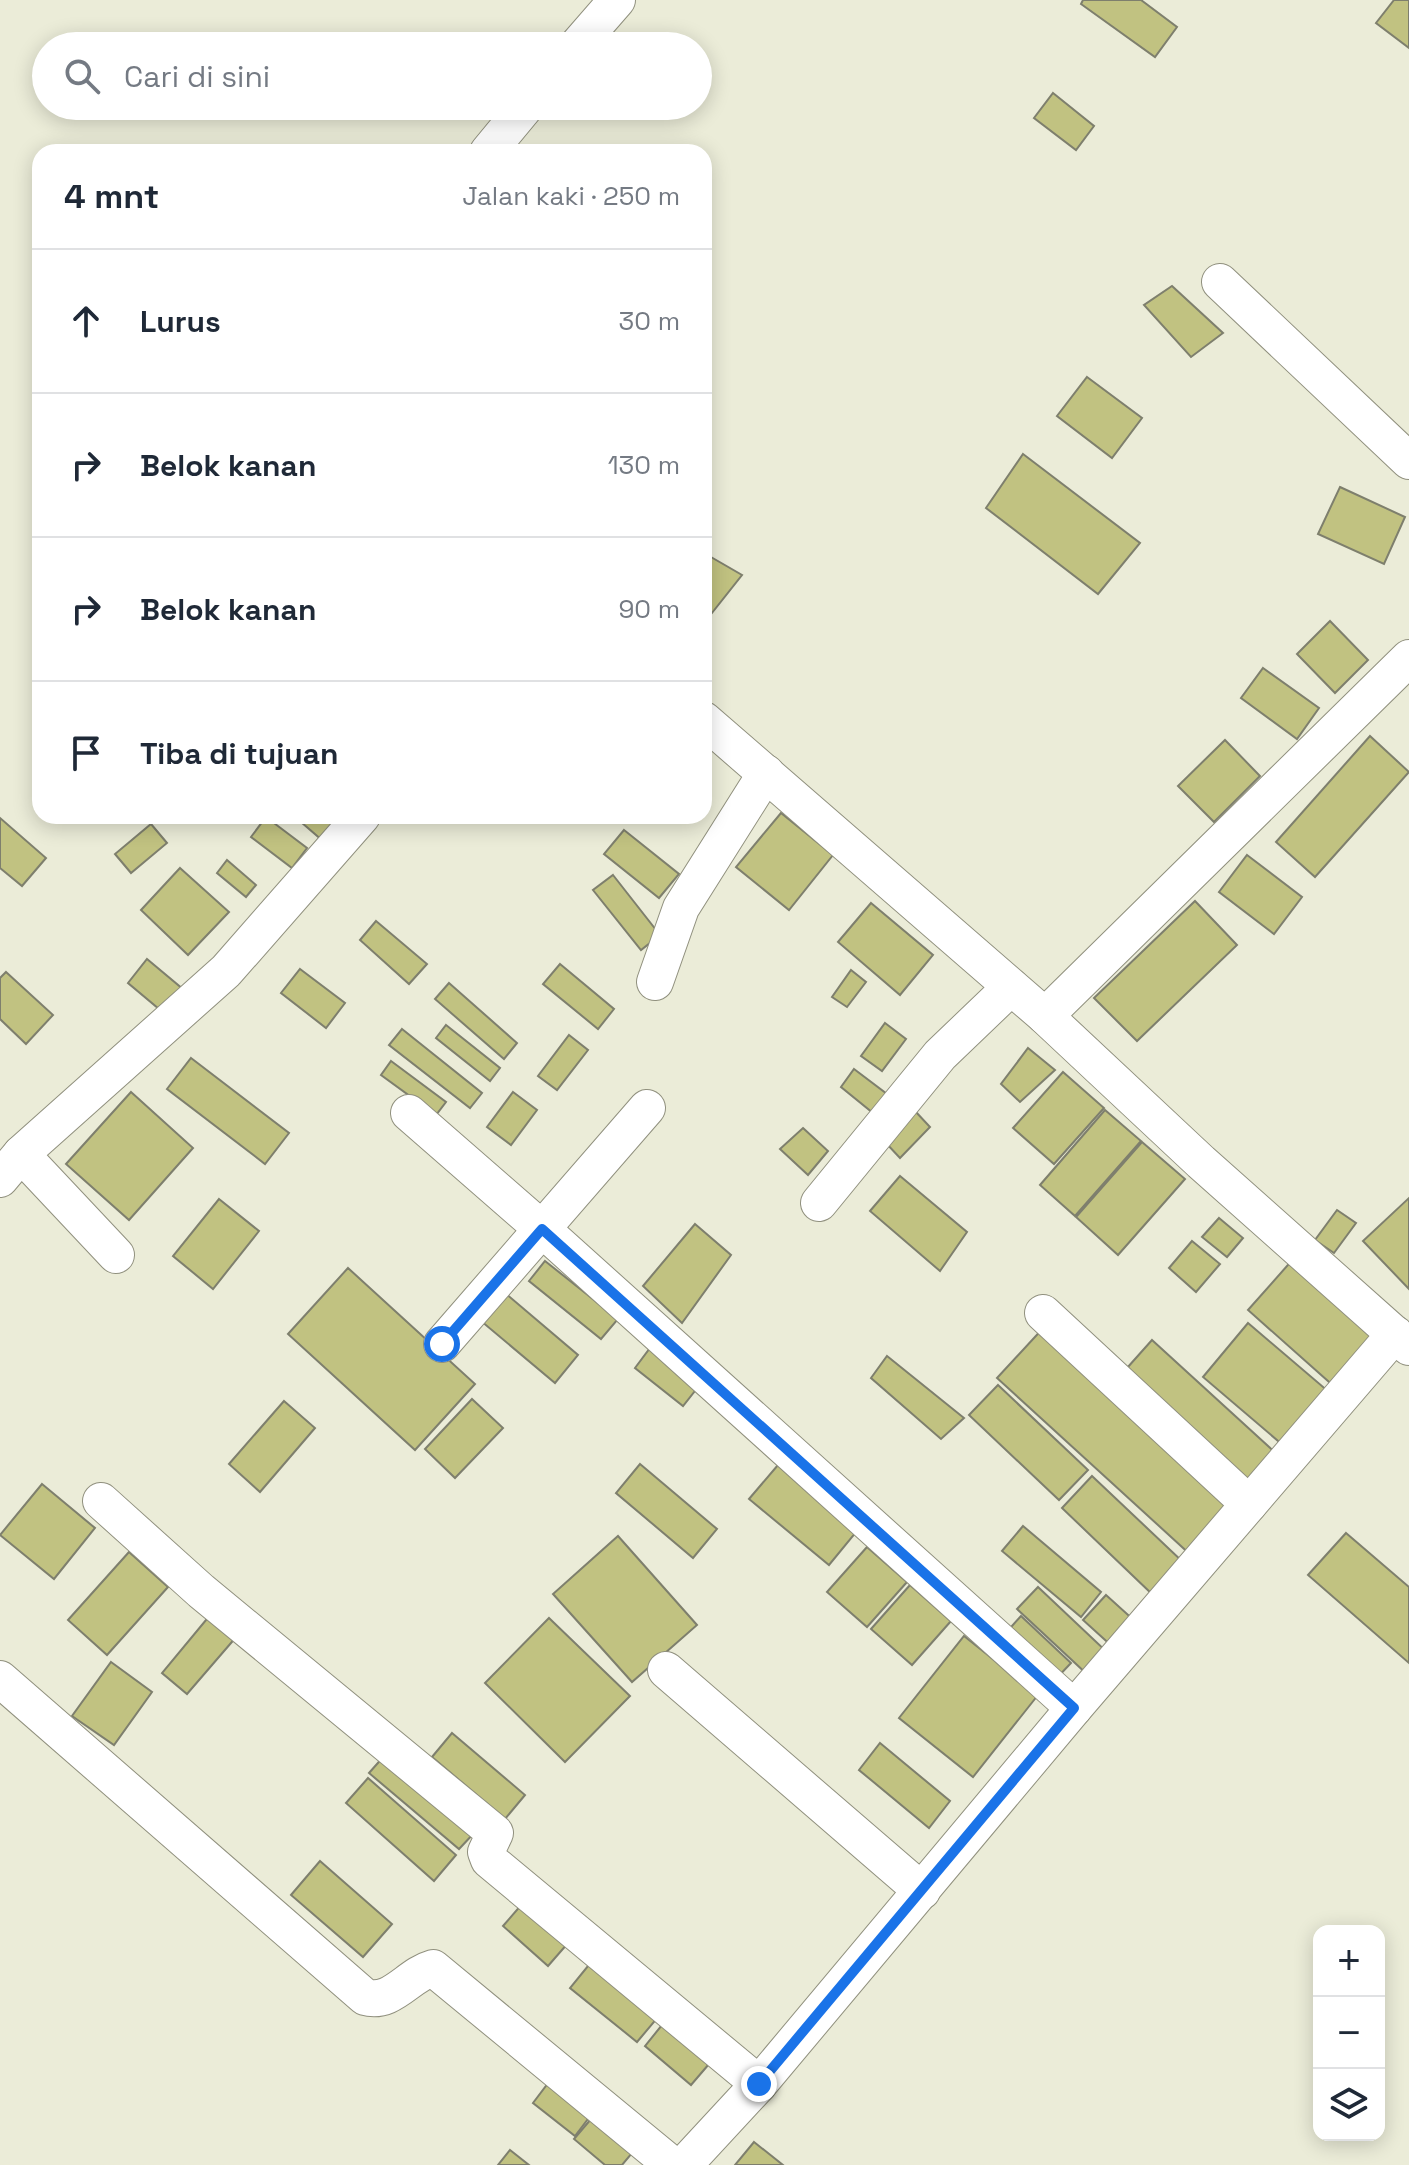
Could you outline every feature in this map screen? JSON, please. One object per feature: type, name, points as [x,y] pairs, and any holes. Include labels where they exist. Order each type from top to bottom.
[{"type":"street","points":[[589,32],[617,0]]},
{"type":"street","points":[[495,144],[514,120]]},
{"type":"street","points":[[1220,282],[1409,461]]},
{"type":"street","points":[[1045,1016],[1409,658]]},
{"type":"street","points":[[684,2165],[759,2084],[1249,1504],[1402,1341],[1201,1162],[1045,1016],[712,727]]},
{"type":"street","points":[[655,982],[681,908],[766,773]]},
{"type":"street","points":[[116,1255],[11,1167],[226,971],[355,824]]},
{"type":"street","points":[[819,1203],[940,1055],[1011,987]]},
{"type":"street","points":[[442,1344],[647,1108]]},
{"type":"street","points":[[409,1113],[1074,1708]]},
{"type":"street","points":[[1043,1313],[1249,1504]]},
{"type":"street","points":[[101,1501],[201,1591],[495,1833],[486,1852],[489,1860],[759,2084]]},
{"type":"street","points":[[666,1670],[922,1891]]},
{"type":"street","points":[[0,1679],[365,1997],[376,2001],[387,1998],[416,1975],[433,1968],[672,2165]]},
{"type":"building","points":[[1083,0],[1141,0],[1177,27],[1155,57],[1081,4]]},
{"type":"building","points":[[1394,0],[1409,0],[1409,48],[1376,23]]},
{"type":"building","points":[[1053,93],[1094,126],[1076,150],[1034,118]]},
{"type":"building","points":[[1172,286],[1223,333],[1191,357],[1144,305]]},
{"type":"building","points":[[1087,377],[1142,418],[1112,458],[1057,416]]},
{"type":"building","points":[[1023,454],[1140,543],[1098,594],[986,508]]},
{"type":"building","points":[[1340,487],[1405,517],[1384,564],[1318,534]]},
{"type":"building","points":[[712,558],[742,575],[712,613]]},
{"type":"building","points":[[1330,621],[1368,660],[1335,693],[1297,654]]},
{"type":"building","points":[[1263,668],[1319,708],[1297,739],[1241,698]]},
{"type":"building","points":[[1370,736],[1409,772],[1315,877],[1276,842]]},
{"type":"building","points":[[1225,740],[1260,776],[1214,822],[1178,786]]},
{"type":"building","points":[[781,813],[833,855],[789,910],[736,867]]},
{"type":"building","points":[[0,818],[46,858],[22,886],[0,868]]},
{"type":"building","points":[[151,824],[167,843],[131,873],[115,854]]},
{"type":"building","points":[[261,824],[275,824],[307,848],[292,868],[251,837]]},
{"type":"building","points":[[303,824],[350,824],[330,847]]},
{"type":"building","points":[[624,830],[679,874],[659,898],[604,854]]},
{"type":"building","points":[[1247,855],[1302,897],[1274,934],[1219,892]]},
{"type":"building","points":[[227,860],[256,885],[246,897],[217,873]]},
{"type":"building","points":[[180,868],[229,912],[188,955],[141,910]]},
{"type":"building","points":[[613,875],[660,935],[641,950],[593,890]]},
{"type":"building","points":[[1195,901],[1237,945],[1137,1041],[1094,998]]},
{"type":"building","points":[[871,903],[933,955],[900,995],[838,942]]},
{"type":"building","points":[[376,921],[427,964],[409,984],[360,940]]},
{"type":"building","points":[[147,959],[184,990],[165,1014],[128,983]]},
{"type":"building","points":[[560,964],[614,1009],[598,1029],[543,984]]},
{"type":"building","points":[[300,969],[345,1003],[326,1028],[281,993]]},
{"type":"building","points":[[851,970],[866,982],[847,1007],[832,997]]},
{"type":"building","points":[[6,972],[53,1015],[26,1044],[0,1019],[0,978]]},
{"type":"building","points":[[449,983],[517,1043],[504,1059],[435,999]]},
{"type":"building","points":[[885,1023],[906,1039],[882,1071],[861,1056]]},
{"type":"building","points":[[446,1025],[500,1068],[490,1081],[436,1038]]},
{"type":"building","points":[[402,1029],[482,1093],[470,1108],[389,1045]]},
{"type":"building","points":[[569,1035],[588,1050],[557,1090],[538,1076]]},
{"type":"building","points":[[1028,1048],[1055,1070],[1020,1102],[1001,1084]]},
{"type":"building","points":[[191,1058],[289,1133],[265,1164],[167,1089]]},
{"type":"building","points":[[391,1061],[446,1102],[436,1115],[381,1075]]},
{"type":"building","points":[[854,1069],[887,1094],[873,1113],[841,1087]]},
{"type":"building","points":[[1063,1072],[1104,1108],[1054,1164],[1013,1128]]},
{"type":"building","points":[[131,1092],[193,1148],[129,1220],[66,1164]]},
{"type":"building","points":[[513,1092],[537,1110],[511,1145],[487,1127]]},
{"type":"building","points":[[1105,1110],[1141,1141],[1075,1216],[1040,1185]]},
{"type":"building","points":[[915,1111],[930,1127],[900,1158],[885,1142]]},
{"type":"building","points":[[803,1128],[828,1151],[808,1175],[780,1149]]},
{"type":"building","points":[[1142,1142],[1185,1179],[1118,1255],[1076,1217]]},
{"type":"building","points":[[900,1176],[967,1232],[940,1271],[870,1211]]},
{"type":"building","points":[[1409,1198],[1409,1289],[1363,1241]]},
{"type":"building","points":[[219,1199],[259,1231],[213,1289],[173,1256]]},
{"type":"building","points":[[1337,1210],[1356,1223],[1334,1253],[1315,1240]]},
{"type":"building","points":[[1219,1218],[1243,1238],[1227,1257],[1202,1237]]},
{"type":"building","points":[[695,1224],[731,1255],[682,1323],[643,1286]]},
{"type":"building","points":[[1192,1241],[1220,1264],[1196,1292],[1169,1268]]},
{"type":"building","points":[[1295,1257],[1384,1336],[1337,1389],[1248,1310]]},
{"type":"building","points":[[545,1261],[618,1319],[601,1339],[529,1281]]},
{"type":"building","points":[[348,1268],[475,1384],[415,1450],[288,1334]]},
{"type":"building","points":[[505,1293],[578,1355],[555,1383],[481,1321]]},
{"type":"building","points":[[1248,1323],[1329,1392],[1284,1446],[1203,1377]]},
{"type":"building","points":[[1046,1325],[1242,1504],[1193,1557],[997,1378]]},
{"type":"building","points":[[1152,1340],[1279,1456],[1245,1492],[1119,1377]]},
{"type":"building","points":[[653,1344],[702,1382],[683,1406],[635,1368]]},
{"type":"building","points":[[887,1356],[964,1418],[941,1439],[871,1378]]},
{"type":"building","points":[[998,1385],[1088,1470],[1059,1500],[969,1415]]},
{"type":"building","points":[[472,1399],[503,1428],[455,1478],[425,1449]]},
{"type":"building","points":[[284,1401],[315,1428],[260,1492],[229,1464]]},
{"type":"building","points":[[640,1464],[717,1529],[693,1558],[616,1493]]},
{"type":"building","points":[[778,1465],[857,1531],[829,1565],[749,1499]]},
{"type":"building","points":[[1092,1476],[1184,1563],[1153,1595],[1062,1508]]},
{"type":"building","points":[[42,1484],[95,1528],[54,1579],[0,1535]]},
{"type":"building","points":[[1023,1526],[1101,1592],[1081,1617],[1002,1551]]},
{"type":"building","points":[[1346,1533],[1409,1587],[1409,1663],[1308,1575]]},
{"type":"building","points":[[618,1536],[697,1625],[632,1682],[553,1594]]},
{"type":"building","points":[[867,1547],[907,1582],[867,1627],[827,1592]]},
{"type":"building","points":[[129,1552],[168,1587],[107,1655],[68,1620]]},
{"type":"building","points":[[910,1585],[951,1621],[912,1665],[871,1629]]},
{"type":"building","points":[[1038,1587],[1109,1654],[1089,1676],[1017,1609]]},
{"type":"building","points":[[1106,1595],[1137,1623],[1114,1648],[1083,1620]]},
{"type":"building","points":[[211,1614],[237,1636],[187,1694],[162,1673]]},
{"type":"building","points":[[1021,1616],[1071,1663],[1053,1682],[1003,1636]]},
{"type":"building","points":[[549,1618],[630,1696],[565,1762],[485,1683]]},
{"type":"building","points":[[964,1636],[1038,1695],[973,1777],[899,1718]]},
{"type":"building","points":[[111,1662],[152,1692],[114,1745],[72,1716]]},
{"type":"building","points":[[452,1733],[525,1795],[505,1819],[432,1757]]},
{"type":"building","points":[[880,1743],[950,1801],[929,1828],[859,1770]]},
{"type":"building","points":[[385,1755],[475,1832],[459,1849],[369,1773]]},
{"type":"building","points":[[368,1778],[456,1855],[434,1881],[346,1803]]},
{"type":"building","points":[[320,1861],[392,1924],[363,1957],[291,1895]]},
{"type":"building","points":[[529,1896],[575,1935],[548,1966],[503,1926]]},
{"type":"building","points":[[597,1955],[664,2010],[637,2042],[570,1988]]},
{"type":"building","points":[[662,2025],[709,2064],[691,2085],[645,2046]]},
{"type":"building","points":[[552,2078],[594,2111],[575,2136],[533,2103]]},
{"type":"building","points":[[597,2112],[638,2146],[622,2165],[605,2165],[574,2139]]},
{"type":"building","points":[[754,2142],[783,2165],[735,2165]]},
{"type":"building","points":[[510,2150],[529,2165],[498,2165]]},
{"type":"route","points":[[442,1344],[542,1229],[1074,1708],[759,2084]]}]
